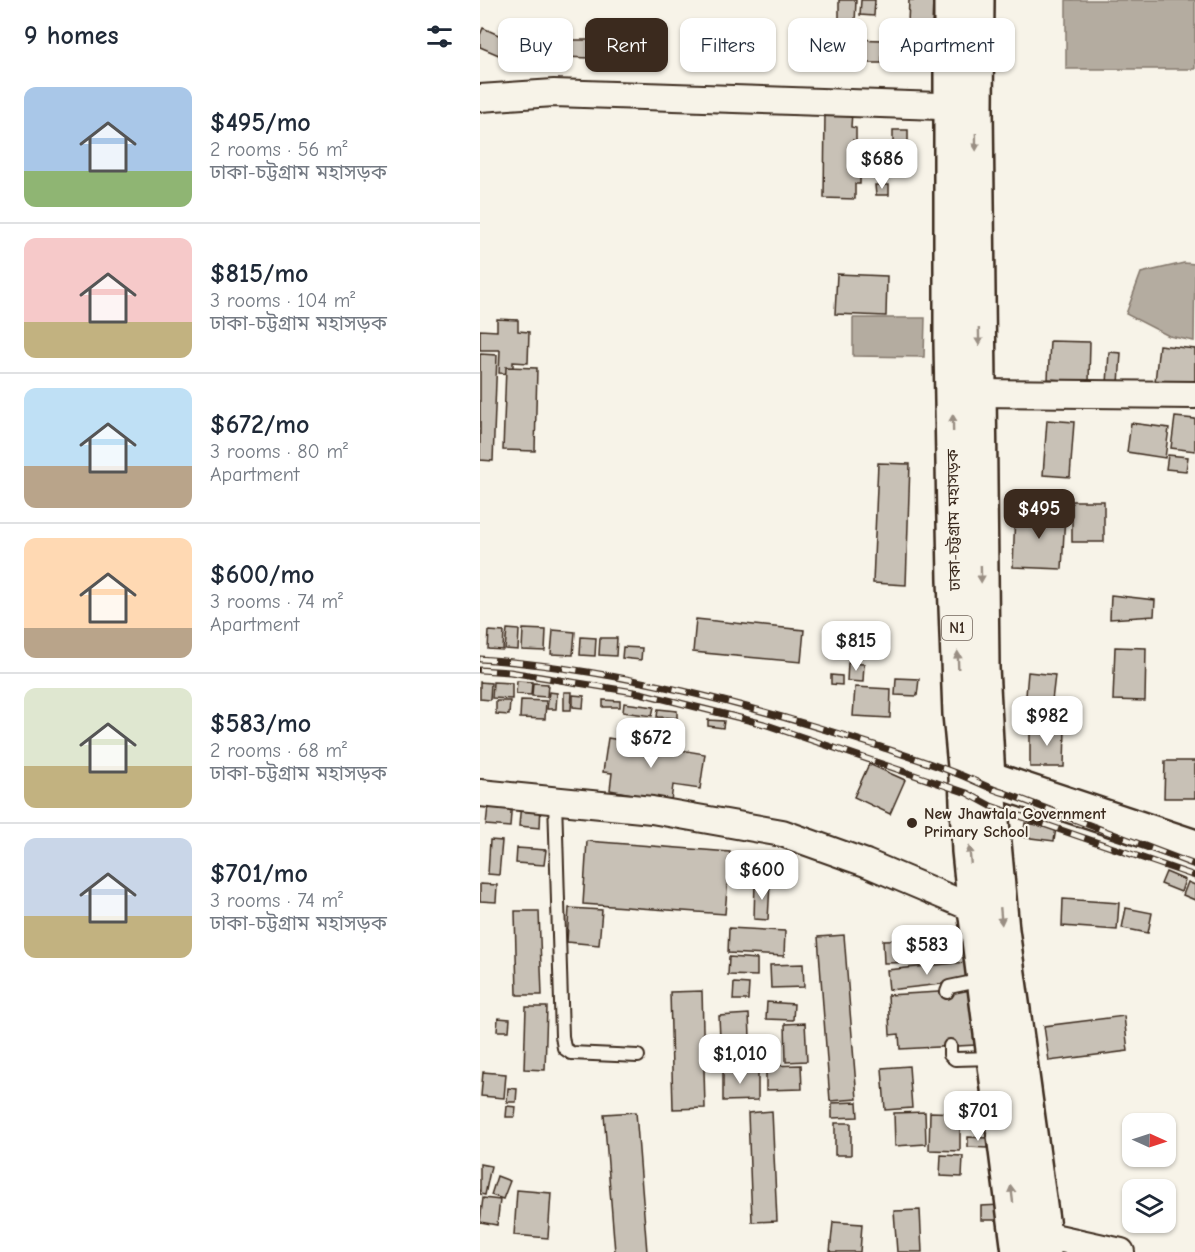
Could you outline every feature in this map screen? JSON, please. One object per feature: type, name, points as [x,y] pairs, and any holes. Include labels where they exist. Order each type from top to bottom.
[{"type":"main road","name":"ঢাকা-চট্টগ্রাম মহাসড়ক","points":[[951,0],[963,107],[980,393],[982,668],[988,778],[1036,1246]]},
{"type":"main road","name":"ঢাকা-চট্টগ্রাম মহাসড়ক","points":[[977,0],[963,107],[955,580],[960,714],[966,777],[969,851],[994,1058],[1036,1246]]},
{"type":"main road","points":[[988,778],[1195,847]]},
{"type":"street","points":[[480,98],[554,93],[963,107]]},
{"type":"street","points":[[980,393],[1195,395]]},
{"type":"street","points":[[480,793],[651,810],[782,833],[866,863],[975,909]]},
{"type":"street","points":[[1036,1246],[1121,1252]]},
{"type":"lane","points":[[555,800],[561,1036],[564,1048],[571,1053],[638,1056]]},
{"type":"lane","points":[[947,992],[949,987],[985,980]]},
{"type":"lane","points":[[950,1046],[950,1055],[955,1059],[994,1058]]},
{"type":"shaded area","points":[[1066,0],[1195,0],[1195,69],[1066,69]]},
{"type":"shaded area","points":[[1184,263],[1195,264],[1194,341],[1169,336],[1126,314],[1141,273]]},
{"type":"shaded area","points":[[853,318],[925,318],[924,357],[853,356]]},
{"type":"building","points":[[839,0],[856,0],[855,18],[839,18]]},
{"type":"building","points":[[861,0],[875,0],[874,16],[860,15]]},
{"type":"building","points":[[909,0],[933,0],[932,18],[908,18]]},
{"type":"building","points":[[483,28],[498,35],[498,55],[480,47],[480,35]]},
{"type":"building","points":[[573,40],[585,40],[585,58],[573,57]]},
{"type":"building","points":[[867,40],[879,40],[879,63],[867,63]]},
{"type":"building","points":[[825,112],[852,112],[851,127],[856,128],[856,141],[853,140],[853,169],[860,169],[860,184],[855,184],[855,199],[824,198]]},
{"type":"building","points":[[893,130],[908,130],[908,145],[893,144]]},
{"type":"building","points":[[875,185],[889,185],[889,195],[876,195]]},
{"type":"building","points":[[837,274],[887,276],[886,316],[835,314]]},
{"type":"building","points":[[497,319],[518,320],[518,331],[529,332],[528,363],[513,362],[513,374],[499,373],[500,350],[480,350],[480,330],[497,331]]},
{"type":"building","points":[[1050,341],[1090,342],[1089,382],[1048,379]]},
{"type":"building","points":[[1159,345],[1195,349],[1195,386],[1155,382]]},
{"type":"building","points":[[1109,352],[1121,353],[1119,384],[1107,384]]},
{"type":"building","points":[[480,354],[497,355],[493,461],[480,460]]},
{"type":"building","points":[[506,367],[537,368],[535,451],[503,450]]},
{"type":"building","points":[[1175,417],[1195,419],[1195,451],[1171,448]]},
{"type":"building","points":[[1047,420],[1074,422],[1070,477],[1043,475]]},
{"type":"building","points":[[1131,423],[1169,428],[1165,458],[1127,452]]},
{"type":"building","points":[[1168,455],[1188,457],[1186,471],[1166,469]]},
{"type":"building","points":[[878,463],[910,464],[906,585],[873,583]]},
{"type":"building","points":[[1072,501],[1104,501],[1104,542],[1072,542]]},
{"type":"building","points":[[1015,512],[1065,514],[1062,569],[1013,567]]},
{"type":"building","points":[[1111,595],[1155,600],[1154,616],[1110,619]]},
{"type":"building","points":[[696,619],[804,630],[801,662],[693,652]]},
{"type":"building","points":[[507,629],[519,630],[518,650],[505,649]]},
{"type":"building","points":[[523,629],[546,630],[545,651],[522,650]]},
{"type":"building","points":[[553,630],[575,632],[573,655],[551,654]]},
{"type":"building","points":[[489,631],[504,632],[503,650],[488,649]]},
{"type":"building","points":[[581,637],[596,638],[595,656],[580,655]]},
{"type":"building","points":[[600,638],[617,638],[616,656],[599,655]]},
{"type":"building","points":[[623,647],[642,648],[641,660],[622,658]]},
{"type":"building","points":[[1115,647],[1146,648],[1145,701],[1113,700]]},
{"type":"building","points":[[848,663],[864,664],[863,682],[847,681]]},
{"type":"building","points":[[1028,672],[1055,675],[1051,709],[1025,707]]},
{"type":"building","points":[[831,675],[842,676],[842,685],[831,684]]},
{"type":"building","points":[[896,678],[919,679],[917,696],[895,695]]},
{"type":"building","points":[[517,681],[532,682],[531,695],[516,694]]},
{"type":"building","points":[[480,682],[491,683],[490,700],[480,699]]},
{"type":"building","points":[[493,682],[512,683],[512,699],[492,698]]},
{"type":"building","points":[[533,683],[548,684],[547,697],[532,696]]},
{"type":"building","points":[[855,687],[891,689],[890,718],[853,716]]},
{"type":"building","points":[[549,692],[557,693],[556,709],[547,709]]},
{"type":"building","points":[[564,692],[572,692],[571,710],[564,710]]},
{"type":"building","points":[[573,695],[584,696],[583,708],[573,707]]},
{"type":"building","points":[[521,700],[546,701],[545,719],[520,718]]},
{"type":"building","points":[[603,700],[620,701],[620,707],[603,707]]},
{"type":"building","points":[[496,701],[510,701],[509,715],[496,714]]},
{"type":"building","points":[[624,703],[654,707],[652,716],[623,712]]},
{"type":"building","points":[[658,709],[677,711],[677,718],[657,717]]},
{"type":"building","points":[[708,720],[724,721],[723,728],[708,726]]},
{"type":"building","points":[[1030,727],[1065,727],[1064,767],[1030,767]]},
{"type":"building","points":[[608,738],[705,754],[700,789],[673,785],[671,801],[610,790],[612,773],[603,772]]},
{"type":"building","points":[[1165,761],[1195,761],[1195,798],[1164,798]]},
{"type":"building","points":[[869,764],[905,780],[890,814],[854,797]]},
{"type":"building","points":[[489,797],[512,799],[510,827],[486,825]]},
{"type":"building","points":[[521,802],[541,803],[540,828],[519,826]]},
{"type":"building","points":[[1025,823],[1056,828],[1054,841],[1023,837]]},
{"type":"building","points":[[490,840],[502,841],[499,875],[488,874]]},
{"type":"building","points":[[587,841],[730,852],[725,914],[583,904]]},
{"type":"building","points":[[517,848],[546,850],[544,865],[516,863]]},
{"type":"building","points":[[1166,872],[1185,880],[1181,892],[1161,884]]},
{"type":"building","points":[[755,882],[770,883],[768,920],[754,919]]},
{"type":"building","points":[[1188,882],[1195,885],[1195,900],[1183,895]]},
{"type":"building","points":[[480,884],[497,885],[496,902],[480,901]]},
{"type":"building","points":[[1063,899],[1119,903],[1117,930],[1062,926]]},
{"type":"building","points":[[569,908],[602,910],[599,945],[567,942]]},
{"type":"building","points":[[1126,908],[1152,913],[1148,933],[1122,928]]},
{"type":"building","points":[[515,911],[539,911],[542,995],[517,995]]},
{"type":"building","points":[[729,928],[785,931],[784,956],[728,953]]},
{"type":"building","points":[[844,935],[857,1099],[830,1101],[818,937]]},
{"type":"building","points":[[935,939],[936,962],[884,963],[883,940]]},
{"type":"building","points":[[729,957],[757,959],[757,976],[728,975]]},
{"type":"building","points":[[966,962],[968,981],[889,990],[887,970]]},
{"type":"building","points":[[803,964],[804,987],[771,988],[770,965]]},
{"type":"building","points":[[734,983],[749,984],[748,1000],[733,1000]]},
{"type":"building","points":[[973,990],[976,1045],[900,1049],[899,1034],[890,1035],[888,995]]},
{"type":"building","points":[[702,991],[705,1108],[673,1109],[670,992]]},
{"type":"building","points":[[767,1002],[794,1004],[793,1020],[766,1019]]},
{"type":"building","points":[[526,1007],[547,1007],[545,1070],[524,1069]]},
{"type":"building","points":[[749,1014],[751,1060],[721,1061],[719,1016]]},
{"type":"building","points":[[1124,1016],[1128,1051],[1049,1061],[1044,1026]]},
{"type":"building","points":[[498,1018],[510,1019],[509,1031],[497,1031]]},
{"type":"building","points":[[805,1023],[807,1061],[786,1062],[785,1024]]},
{"type":"building","points":[[801,1065],[802,1089],[766,1090],[766,1066]]},
{"type":"building","points":[[909,1066],[912,1108],[885,1110],[882,1068]]},
{"type":"building","points":[[723,1070],[758,1070],[758,1100],[723,1101]]},
{"type":"building","points":[[483,1072],[506,1074],[504,1098],[481,1096]]},
{"type":"building","points":[[508,1088],[517,1089],[516,1102],[507,1102]]},
{"type":"building","points":[[857,1102],[858,1117],[832,1118],[832,1103]]},
{"type":"building","points":[[507,1106],[516,1107],[515,1117],[506,1117]]},
{"type":"building","points":[[772,1111],[777,1221],[752,1222],[748,1113]]},
{"type":"building","points":[[636,1112],[647,1252],[615,1252],[604,1114]]},
{"type":"building","points":[[925,1112],[926,1144],[895,1146],[894,1113]]},
{"type":"building","points":[[930,1112],[960,1113],[960,1151],[929,1150]]},
{"type":"building","points":[[835,1123],[851,1123],[851,1155],[835,1155]]},
{"type":"building","points":[[968,1137],[988,1138],[987,1148],[968,1147]]},
{"type":"building","points":[[941,1155],[963,1156],[962,1177],[940,1176]]},
{"type":"building","points":[[480,1164],[491,1166],[485,1195],[480,1194]]},
{"type":"building","points":[[497,1176],[510,1181],[503,1199],[491,1195]]},
{"type":"building","points":[[517,1190],[551,1193],[548,1238],[514,1235]]},
{"type":"building","points":[[483,1198],[500,1200],[497,1225],[480,1222]]},
{"type":"building","points":[[1001,1205],[1001,1220],[981,1220],[981,1206]]},
{"type":"building","points":[[920,1210],[922,1252],[897,1252],[894,1211]]},
{"type":"building","points":[[833,1222],[862,1224],[860,1252],[830,1252]]},
{"type":"railway","points":[[480,659],[531,664],[633,680],[782,717],[932,764],[1195,865]]},
{"type":"railway","points":[[480,670],[510,672],[640,693],[764,724],[967,793],[991,806],[1195,876]]},
{"type":"place","name":"New Jhawtala Government Primary School","points":[[912,823]]}]
